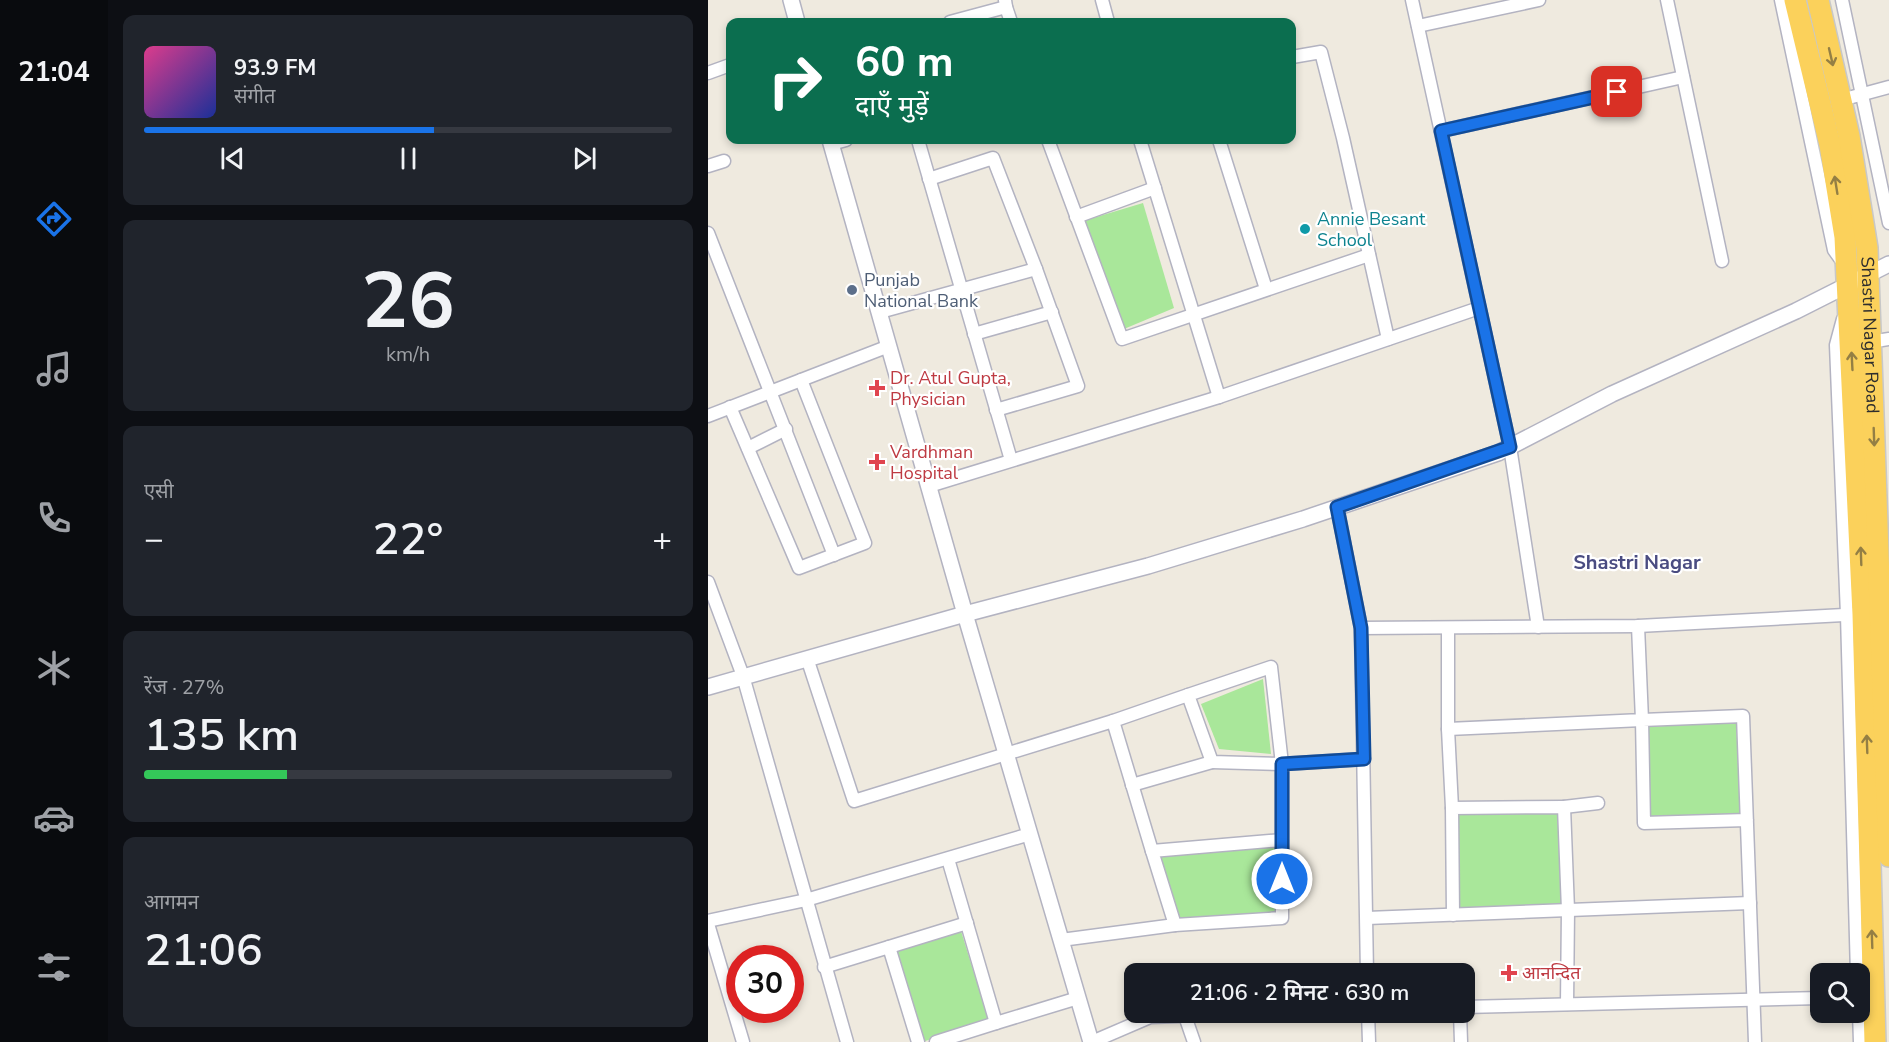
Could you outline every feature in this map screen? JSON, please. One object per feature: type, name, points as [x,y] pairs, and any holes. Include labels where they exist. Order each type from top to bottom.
[{"type":"highway","points":[[1795,0],[1830,145],[1845,237],[1855,615],[1884,841],[1870,1001],[1875,1042]]},
{"type":"highway","name":"Shastri Nagar Road","points":[[1818,0],[1841,100],[1867,248],[1868,274],[1880,340],[1886,694],[1884,841]]},
{"type":"street","points":[[791,0],[796,18]]},
{"type":"street","points":[[1102,0],[1107,18]]},
{"type":"street","points":[[1412,0],[1510,447],[1538,627]]},
{"type":"street","points":[[1418,26],[1539,0]]},
{"type":"street","points":[[1667,0],[1722,261]]},
{"type":"street","points":[[1781,0],[1834,250],[1848,283]]},
{"type":"street","points":[[1842,0],[1889,223]]},
{"type":"street","points":[[962,18],[1006,3],[1010,18]]},
{"type":"street","points":[[1296,56],[1320,52],[1343,138],[1388,339]]},
{"type":"street","points":[[708,73],[726,66]]},
{"type":"street","points":[[1441,131],[1683,77]]},
{"type":"street","points":[[1841,100],[1889,87]]},
{"type":"street","points":[[837,144],[928,486],[1091,1042],[1136,1023]]},
{"type":"street","points":[[919,144],[1011,460]]},
{"type":"street","points":[[1049,144],[1122,339],[1369,255]]},
{"type":"street","points":[[1141,144],[1218,397]]},
{"type":"street","points":[[1221,144],[1266,289]]},
{"type":"street","points":[[929,179],[993,158],[1078,386],[996,410]]},
{"type":"street","points":[[708,166],[724,161]]},
{"type":"street","points":[[1076,216],[1155,188]]},
{"type":"street","points":[[708,235],[834,555]]},
{"type":"street","points":[[708,687],[965,614],[1148,567],[1337,507],[1510,447],[1612,394],[1889,264]]},
{"type":"street","points":[[880,312],[1036,269]]},
{"type":"street","points":[[928,486],[1218,397],[1479,308]]},
{"type":"street","points":[[975,334],[1052,312]]},
{"type":"street","points":[[708,416],[889,346]]},
{"type":"street","points":[[730,407],[800,568],[865,543],[801,380]]},
{"type":"street","points":[[748,448],[786,429]]},
{"type":"street","points":[[1337,507],[1361,628],[1367,963]]},
{"type":"street","points":[[708,582],[743,676],[847,1042]]},
{"type":"street","points":[[1361,628],[1638,626],[1855,615],[1857,963]]},
{"type":"street","points":[[1638,626],[1644,823],[1747,820]]},
{"type":"street","points":[[1448,628],[1453,915]]},
{"type":"street","points":[[807,658],[854,801],[1113,721],[1271,667],[1282,764],[1282,918],[1174,925],[1061,940]]},
{"type":"street","points":[[1188,695],[1212,762]]},
{"type":"street","points":[[1448,729],[1743,716],[1755,1042]]},
{"type":"street","points":[[1113,721],[1174,925]]},
{"type":"street","points":[[1132,785],[1212,762],[1282,764],[1364,759]]},
{"type":"street","points":[[1452,808],[1564,807],[1598,803]]},
{"type":"street","points":[[1564,807],[1568,910],[1567,1004]]},
{"type":"street","points":[[743,1042],[708,923],[806,900],[1030,834]]},
{"type":"street","points":[[1152,851],[1282,840]]},
{"type":"street","points":[[948,859],[996,1023]]},
{"type":"street","points":[[1367,918],[1750,903]]},
{"type":"street","points":[[824,967],[967,923]]},
{"type":"street","points":[[889,947],[918,1042]]},
{"type":"street","points":[[936,1042],[1078,998]]},
{"type":"street","points":[[1475,1007],[1810,998]]},
{"type":"street","points":[[1187,1023],[1194,1042]]},
{"type":"street","points":[[1368,1023],[1369,1042]]},
{"type":"street","points":[[1460,1023],[1461,1042]]},
{"type":"street","points":[[1860,1042],[1865,1023]]},
{"type":"green space","points":[[1143,203],[1174,308],[1124,329],[1083,221]]},
{"type":"green space","points":[[1263,679],[1271,754],[1219,749],[1201,704]]},
{"type":"green space","points":[[1736,722],[1741,815],[1648,816],[1648,727]]},
{"type":"green space","points":[[1557,811],[1563,906],[1460,909],[1458,814]]},
{"type":"green space","points":[[1277,845],[1276,914],[1177,920],[1159,856]]},
{"type":"green space","points":[[961,931],[989,1021],[922,1042],[896,951]]},
{"type":"place","name":"Annie Besant School","points":[[1305,229]]},
{"type":"place","name":"Punjab National Bank","points":[[852,290]]},
{"type":"place","name":"Dr. Atul Gupta, Physician","points":[[877,388]]},
{"type":"place","name":"Vardhman Hospital","points":[[877,462]]},
{"type":"place","name":"आनन्दित","points":[[1509,973]]},
{"type":"district","name":"Shastri Nagar","points":[[1637,562]]},
{"type":"route","points":[[1282,879],[1282,764],[1364,759],[1361,628],[1337,507],[1510,447],[1441,131],[1617,92]]}]
